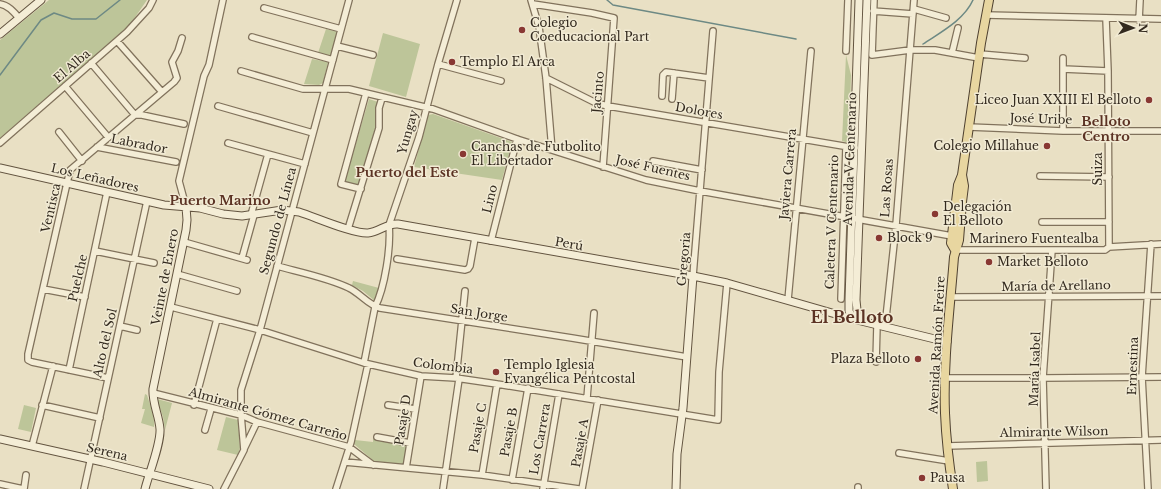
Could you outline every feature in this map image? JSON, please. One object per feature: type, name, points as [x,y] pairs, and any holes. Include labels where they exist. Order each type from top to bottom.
[{"type":"main road","name":"Avenida Ramón Freire","points":[[956,247],[951,242],[958,185],[962,175],[989,0]]},
{"type":"main road","name":"Avenida Ramón Freire","points":[[953,489],[947,446],[945,378],[951,297],[964,186],[962,175]]},
{"type":"street","points":[[0,34],[41,0]]},
{"type":"street","name":"El Alba","points":[[0,143],[117,41],[149,8],[153,0]]},
{"type":"street","name":"Veinte de Enero","points":[[145,489],[153,463],[160,430],[153,393],[184,242],[187,220],[186,207],[178,181],[204,76],[209,65],[224,0]]},
{"type":"street","name":"Segundo de Línea","points":[[244,450],[241,415],[241,390],[260,330],[293,211],[349,0]]},
{"type":"street","name":"Yungay","points":[[336,489],[349,448],[366,364],[375,307],[379,299],[388,256],[390,235],[389,225],[419,137],[438,64],[457,0]]},
{"type":"street","points":[[846,51],[848,0]]},
{"type":"street","name":"Avenida V Centenario","points":[[855,319],[855,148],[858,0]]},
{"type":"street","name":"Avenida V Centenario","points":[[855,319],[849,310],[849,302],[856,219],[868,0]]},
{"type":"street","points":[[874,0],[872,55],[910,50],[935,50],[980,56],[1026,58]]},
{"type":"street","name":"Las Rosas","points":[[876,362],[896,225],[914,0]]},
{"type":"street","points":[[1139,20],[1140,0]]},
{"type":"street","points":[[532,2],[539,27],[546,78],[552,150]]},
{"type":"street","name":"Jacinto","points":[[532,2],[614,18],[603,167]]},
{"type":"street","points":[[0,4],[4,4],[19,18]]},
{"type":"street","points":[[264,8],[341,29]]},
{"type":"street","points":[[873,11],[914,12],[946,18]]},
{"type":"street","points":[[986,15],[1161,20]]},
{"type":"street","name":"Suiza","points":[[1106,19],[1109,132],[1109,247]]},
{"type":"street","points":[[952,53],[958,28]]},
{"type":"street","name":"Gregoria","points":[[676,489],[713,31]]},
{"type":"street","name":"Ventisca","points":[[53,366],[28,360],[28,354],[70,170],[177,78],[172,62],[178,51],[182,38]]},
{"type":"street","points":[[252,38],[333,60]]},
{"type":"street","points":[[117,41],[162,92]]},
{"type":"street","points":[[337,46],[373,55]]},
{"type":"street","name":"Javiera Carrera","points":[[788,300],[811,51]]},
{"type":"street","points":[[1063,58],[1063,131]]},
{"type":"street","points":[[91,63],[135,115],[142,115],[184,124]]},
{"type":"street","points":[[438,64],[501,81]]},
{"type":"street","points":[[1063,69],[1108,71]]},
{"type":"street","name":"José Fuentes","points":[[241,71],[303,89],[349,89],[433,109],[517,139],[646,180],[952,236]]},
{"type":"street","points":[[662,96],[663,75],[666,72],[709,78]]},
{"type":"street","points":[[672,99],[674,73]]},
{"type":"street","name":"Dolores","points":[[546,78],[596,103],[608,106],[855,148]]},
{"type":"street","points":[[65,86],[108,137]]},
{"type":"street","points":[[361,189],[339,183],[366,93]]},
{"type":"street","points":[[348,229],[379,128],[379,108],[382,98]]},
{"type":"street","points":[[218,106],[313,133]]},
{"type":"street","name":"José Uribe","points":[[969,127],[1109,132],[1161,131]]},
{"type":"street","points":[[59,132],[82,160]]},
{"type":"street","name":"Lino","points":[[491,241],[517,139]]},
{"type":"street","points":[[228,143],[305,164]]},
{"type":"street","name":"Labrador","points":[[97,147],[176,162]]},
{"type":"street","name":"Caletera V Centenario","points":[[841,299],[846,147]]},
{"type":"street","points":[[184,242],[245,259],[253,215],[268,154]]},
{"type":"street","points":[[653,161],[702,170]]},
{"type":"street","name":"Los Leñadores","points":[[0,168],[147,201],[186,207]]},
{"type":"street","points":[[1040,176],[1109,177]]},
{"type":"street","name":"Puelche","points":[[69,370],[107,192]]},
{"type":"street","name":"Alto del Sol","points":[[84,489],[147,201]]},
{"type":"street","name":"Perú","points":[[186,207],[200,208],[232,216],[253,215],[282,210],[293,211],[358,232],[369,233],[389,225],[398,224],[693,276],[727,283],[881,326],[947,342]]},
{"type":"street","points":[[1042,222],[1109,222]]},
{"type":"street","points":[[397,259],[465,270],[470,266],[475,238]]},
{"type":"street","name":"Ernestina","points":[[1148,489],[1142,377],[1151,244]]},
{"type":"street","name":"Marinero Fuentealba","points":[[956,247],[1105,250],[1109,247],[1161,244]]},
{"type":"street","name":"María Isabel","points":[[1046,489],[1043,378],[1052,250]]},
{"type":"street","points":[[95,251],[154,263]]},
{"type":"street","name":"San Jorge","points":[[277,266],[349,288],[375,307],[687,357]]},
{"type":"street","points":[[177,274],[238,291]]},
{"type":"street","name":"Colombia","points":[[171,307],[260,330],[366,364],[421,376],[528,388],[718,420],[719,372],[727,283]]},
{"type":"street","points":[[43,289],[85,297]]},
{"type":"street","points":[[443,489],[458,379],[465,290]]},
{"type":"street","name":"María de Arellano","points":[[951,297],[1161,296]]},
{"type":"street","points":[[837,314],[846,310],[849,302]]},
{"type":"street","points":[[587,398],[594,312]]},
{"type":"street","points":[[194,405],[217,319]]},
{"type":"street","points":[[120,326],[137,330]]},
{"type":"street","points":[[32,446],[53,366],[108,378]]},
{"type":"street","name":"Pasaje D","points":[[406,468],[421,376]]},
{"type":"street","points":[[945,378],[1161,377]]},
{"type":"street","name":"Pasaje C","points":[[482,476],[497,384]]},
{"type":"street","name":"Pasaje B","points":[[512,480],[528,388]]},
{"type":"street","name":"Almirante Gómez Carreño","points":[[153,393],[194,405],[241,415],[257,422],[349,448],[373,465]]},
{"type":"street","name":"Los Carrera","points":[[543,487],[559,394]]},
{"type":"street","name":"Pasaje A","points":[[578,489],[598,400]]},
{"type":"street","points":[[42,405],[100,418]]},
{"type":"street","points":[[388,405],[415,409]]},
{"type":"street","points":[[205,430],[211,409]]},
{"type":"street","points":[[224,489],[257,422]]},
{"type":"street","points":[[377,437],[410,443]]},
{"type":"street","name":"Serena","points":[[0,439],[149,473],[209,489]]},
{"type":"street","name":"Almirante Wilson","points":[[947,446],[1161,440]]},
{"type":"street","points":[[899,453],[949,461]]},
{"type":"street","points":[[344,462],[482,476],[512,480],[543,487],[578,489]]},
{"type":"street","points":[[2,486],[23,489],[26,475]]},
{"type":"green space","points":[[49,0],[147,0],[129,26],[0,138],[0,40]]},
{"type":"green space","points":[[326,29],[338,32],[331,56],[318,53]]},
{"type":"green space","points":[[383,33],[420,44],[406,97],[369,86]]},
{"type":"green space","points":[[846,55],[851,75],[849,143],[842,141]]},
{"type":"green space","points":[[312,59],[328,62],[323,83],[319,85],[304,84]]},
{"type":"green space","points":[[369,99],[378,102],[377,121],[359,185],[356,186],[347,183],[345,180]]},
{"type":"green space","name":"Canchas de Futbolito El Libertador","points":[[433,114],[512,142],[502,180],[414,167],[428,115]]},
{"type":"green space","points":[[353,281],[379,288],[377,299],[375,301],[363,291],[352,285]]},
{"type":"green space","points":[[145,394],[147,395],[152,411],[154,427],[141,423],[145,409],[142,409]]},
{"type":"green space","points":[[157,399],[172,403],[165,430],[163,417]]},
{"type":"green space","points":[[24,405],[36,408],[31,432],[18,429]]},
{"type":"green space","points":[[226,417],[238,420],[240,448],[238,455],[217,450]]},
{"type":"green space","points":[[373,439],[407,444],[405,466],[375,462],[354,444],[355,440],[373,442]]},
{"type":"green space","points":[[987,461],[988,481],[977,482],[976,462]]},
{"type":"waterway","points":[[0,75],[41,20],[54,13],[72,19],[96,19],[120,0]]},
{"type":"waterway","points":[[607,0],[613,5],[796,39]]},
{"type":"waterway","points":[[923,44],[958,20],[973,0]]},
{"type":"place","name":"Colegio Coeducacional Part","points":[[522,30]]},
{"type":"place","name":"Templo El Arca","points":[[452,62]]},
{"type":"place","name":"Liceo Juan XXIII El Belloto","points":[[1149,100]]},
{"type":"place","name":"Colegio Millahue","points":[[1047,146]]},
{"type":"place","name":"Canchas de Futbolito El Libertador","points":[[463,154]]},
{"type":"place","name":"Delegación El Belloto","points":[[935,214]]},
{"type":"place","name":"Block 9","points":[[879,238]]},
{"type":"place","name":"Market Belloto","points":[[989,262]]},
{"type":"place","name":"Plaza Belloto","points":[[918,359]]},
{"type":"place","name":"Templo Iglesia Evangélica Pentcostal","points":[[496,372]]},
{"type":"place","name":"Pausa","points":[[922,478]]},
{"type":"district","name":"Belloto Centro","points":[[1106,128]]},
{"type":"district","name":"Puerto del Este","points":[[407,172]]},
{"type":"district","name":"Puerto Marino","points":[[220,200]]},
{"type":"district","name":"El Belloto","points":[[852,317]]}]
